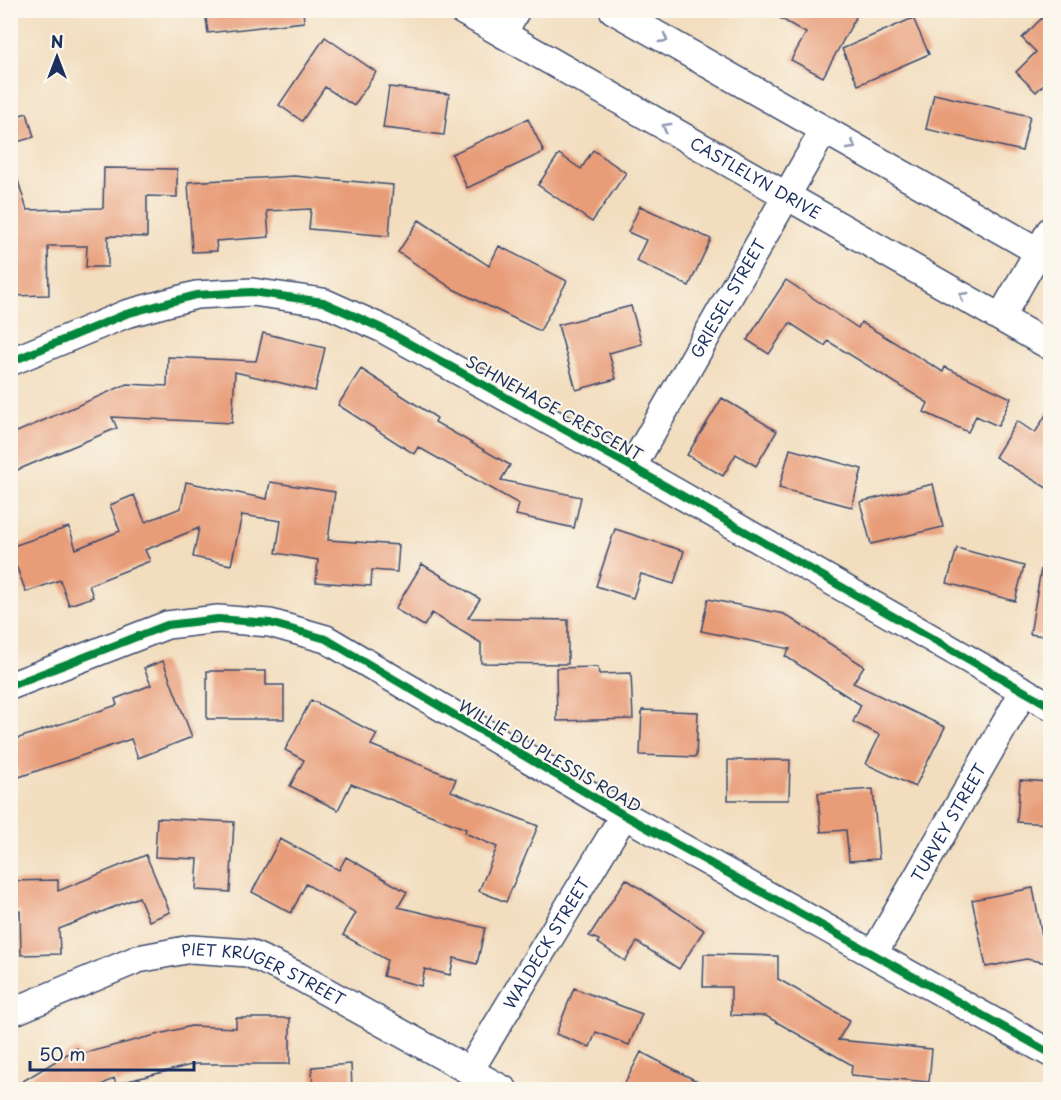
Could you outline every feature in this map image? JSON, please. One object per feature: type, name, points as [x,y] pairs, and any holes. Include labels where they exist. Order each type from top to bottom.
[{"type":"street","name":"CASTLELYN DRIVE","points":[[461,10],[1050,346]]},
{"type":"street","points":[[503,34],[516,10]]},
{"type":"street","points":[[613,10],[824,130],[1047,247],[1001,318]]},
{"type":"street","name":"GRIESEL STREET","points":[[632,467],[824,130]]},
{"type":"street","name":"SCHNEHAGE CRESCENT","points":[[10,362],[126,314],[195,296],[252,292],[323,302],[381,328],[632,467],[1050,706]]},
{"type":"street","name":"WILLIE DU PLESSIS ROAD","points":[[10,686],[167,626],[218,619],[270,623],[326,639],[624,815],[1050,1053]]},
{"type":"street","name":"TURVEY STREET","points":[[874,953],[1024,691]]},
{"type":"street","name":"WALDECK STREET","points":[[470,1070],[624,815]]},
{"type":"street","name":"PIET KRUGER STREET","points":[[10,1013],[138,959],[191,949],[248,953],[298,976],[504,1089]]},
{"type":"building","points":[[205,10],[303,10],[304,22],[208,33]]},
{"type":"building","points":[[766,10],[844,10],[856,17],[823,77],[791,60],[806,33]]},
{"type":"building","points":[[1050,10],[1050,78],[1036,92],[1016,72],[1036,52],[1022,38]]},
{"type":"building","points":[[913,18],[929,54],[858,85],[842,49]]},
{"type":"building","points":[[325,37],[376,72],[354,106],[325,87],[302,121],[279,105]]},
{"type":"building","points":[[389,87],[449,94],[444,135],[383,128]]},
{"type":"building","points":[[934,94],[1030,116],[1022,151],[926,129]]},
{"type":"building","points":[[27,113],[34,137],[10,144],[10,118]]},
{"type":"building","points":[[528,119],[544,152],[467,188],[452,154]]},
{"type":"building","points":[[593,150],[626,173],[592,222],[538,185],[559,154],[581,169]]},
{"type":"building","points":[[104,168],[177,169],[177,197],[147,196],[147,237],[108,236],[108,267],[86,267],[87,246],[48,246],[49,295],[10,296],[10,171],[15,171],[27,210],[103,208]]},
{"type":"building","points":[[294,176],[393,185],[389,236],[309,229],[311,209],[267,211],[269,237],[216,241],[217,251],[192,252],[188,182]]},
{"type":"building","points":[[640,206],[711,239],[689,286],[636,261],[646,240],[628,232]]},
{"type":"building","points":[[419,220],[489,266],[499,246],[567,281],[540,331],[453,289],[398,252]]},
{"type":"building","points":[[786,280],[858,328],[861,322],[943,372],[945,367],[1011,398],[998,426],[976,416],[968,432],[924,412],[928,403],[828,341],[825,346],[790,323],[769,354],[747,340]]},
{"type":"building","points":[[631,306],[642,344],[609,353],[616,379],[576,390],[558,325]]},
{"type":"building","points":[[263,333],[325,348],[315,391],[235,372],[232,423],[112,417],[117,428],[10,473],[10,435],[127,384],[167,386],[168,357],[256,361]]},
{"type":"building","points":[[361,369],[437,418],[435,422],[510,465],[501,480],[581,497],[574,528],[516,515],[519,504],[418,447],[414,454],[338,405]]},
{"type":"building","points":[[722,398],[777,431],[756,466],[736,454],[723,476],[687,455]]},
{"type":"building","points":[[1050,408],[1050,490],[995,457],[1017,421],[1035,433]]},
{"type":"building","points":[[790,449],[862,469],[852,507],[779,488]]},
{"type":"building","points":[[186,482],[267,499],[270,482],[335,492],[328,540],[399,545],[397,572],[372,570],[371,586],[316,582],[318,560],[276,553],[281,521],[242,515],[231,565],[193,557],[199,528],[145,550],[150,561],[89,585],[93,597],[69,605],[60,580],[26,592],[17,568],[10,570],[10,547],[69,527],[76,549],[120,531],[110,505],[134,495],[145,522],[181,508]]},
{"type":"building","points":[[933,484],[943,527],[871,544],[860,502]]},
{"type":"building","points":[[615,529],[684,551],[674,584],[641,574],[633,598],[596,586]]},
{"type":"building","points":[[957,548],[1024,566],[1015,601],[947,583]]},
{"type":"building","points":[[422,564],[480,599],[468,618],[568,620],[568,664],[481,663],[481,643],[432,613],[424,626],[395,609]]},
{"type":"building","points":[[1041,569],[1050,570],[1050,637],[1030,634]]},
{"type":"building","points":[[708,599],[784,614],[864,666],[853,683],[945,727],[915,787],[866,764],[880,735],[853,722],[861,705],[785,656],[790,649],[701,631]]},
{"type":"building","points":[[163,661],[192,737],[138,758],[131,739],[19,777],[10,753],[10,741],[117,705],[115,699],[151,685],[144,668]]},
{"type":"building","points":[[598,667],[599,674],[631,673],[633,719],[557,721],[556,668]]},
{"type":"building","points":[[207,671],[266,671],[266,685],[284,685],[284,719],[207,719]]},
{"type":"building","points":[[311,700],[377,734],[371,745],[456,779],[451,791],[538,826],[506,902],[479,891],[497,847],[465,833],[466,829],[351,784],[338,810],[290,786],[304,760],[285,750]]},
{"type":"building","points":[[642,710],[698,712],[696,757],[640,755]]},
{"type":"building","points":[[728,760],[790,760],[789,800],[728,800]]},
{"type":"building","points":[[1020,780],[1050,782],[1050,824],[1017,822]]},
{"type":"building","points":[[873,789],[879,859],[849,861],[846,830],[821,832],[818,793]]},
{"type":"building","points":[[157,818],[234,822],[230,892],[196,890],[198,859],[155,857]]},
{"type":"building","points":[[280,839],[339,870],[346,857],[407,892],[398,907],[485,928],[477,964],[454,958],[450,975],[425,969],[421,986],[383,976],[387,960],[343,935],[356,913],[306,884],[291,913],[252,892]]},
{"type":"building","points":[[146,855],[170,912],[149,921],[139,897],[59,929],[60,954],[21,955],[20,911],[10,911],[10,881],[58,880],[58,891]]},
{"type":"building","points":[[626,879],[704,930],[679,969],[637,942],[625,961],[598,943],[599,940],[589,936]]},
{"type":"building","points":[[1033,888],[1047,963],[1026,959],[986,967],[972,900]]},
{"type":"building","points":[[704,954],[778,956],[778,979],[850,1020],[838,1040],[932,1049],[929,1082],[851,1075],[852,1065],[766,1016],[731,1015],[731,987],[703,987]]},
{"type":"building","points":[[574,988],[642,1014],[629,1045],[596,1032],[590,1047],[556,1034]]},
{"type":"building","points":[[236,1018],[290,1018],[290,1064],[195,1064],[116,1084],[114,1078],[95,1089],[10,1089],[77,1048],[81,1054],[191,1026],[236,1028]]},
{"type":"building","points":[[641,1052],[712,1089],[622,1089]]},
{"type":"building","points":[[351,1064],[352,1089],[313,1089],[312,1067]]},
{"type":"cycle path","points":[[10,362],[126,314],[196,295],[252,292],[323,302],[381,328],[632,467],[1050,706]]},
{"type":"cycle path","points":[[10,686],[167,625],[218,619],[270,623],[326,639],[624,815],[1050,1053]]}]
